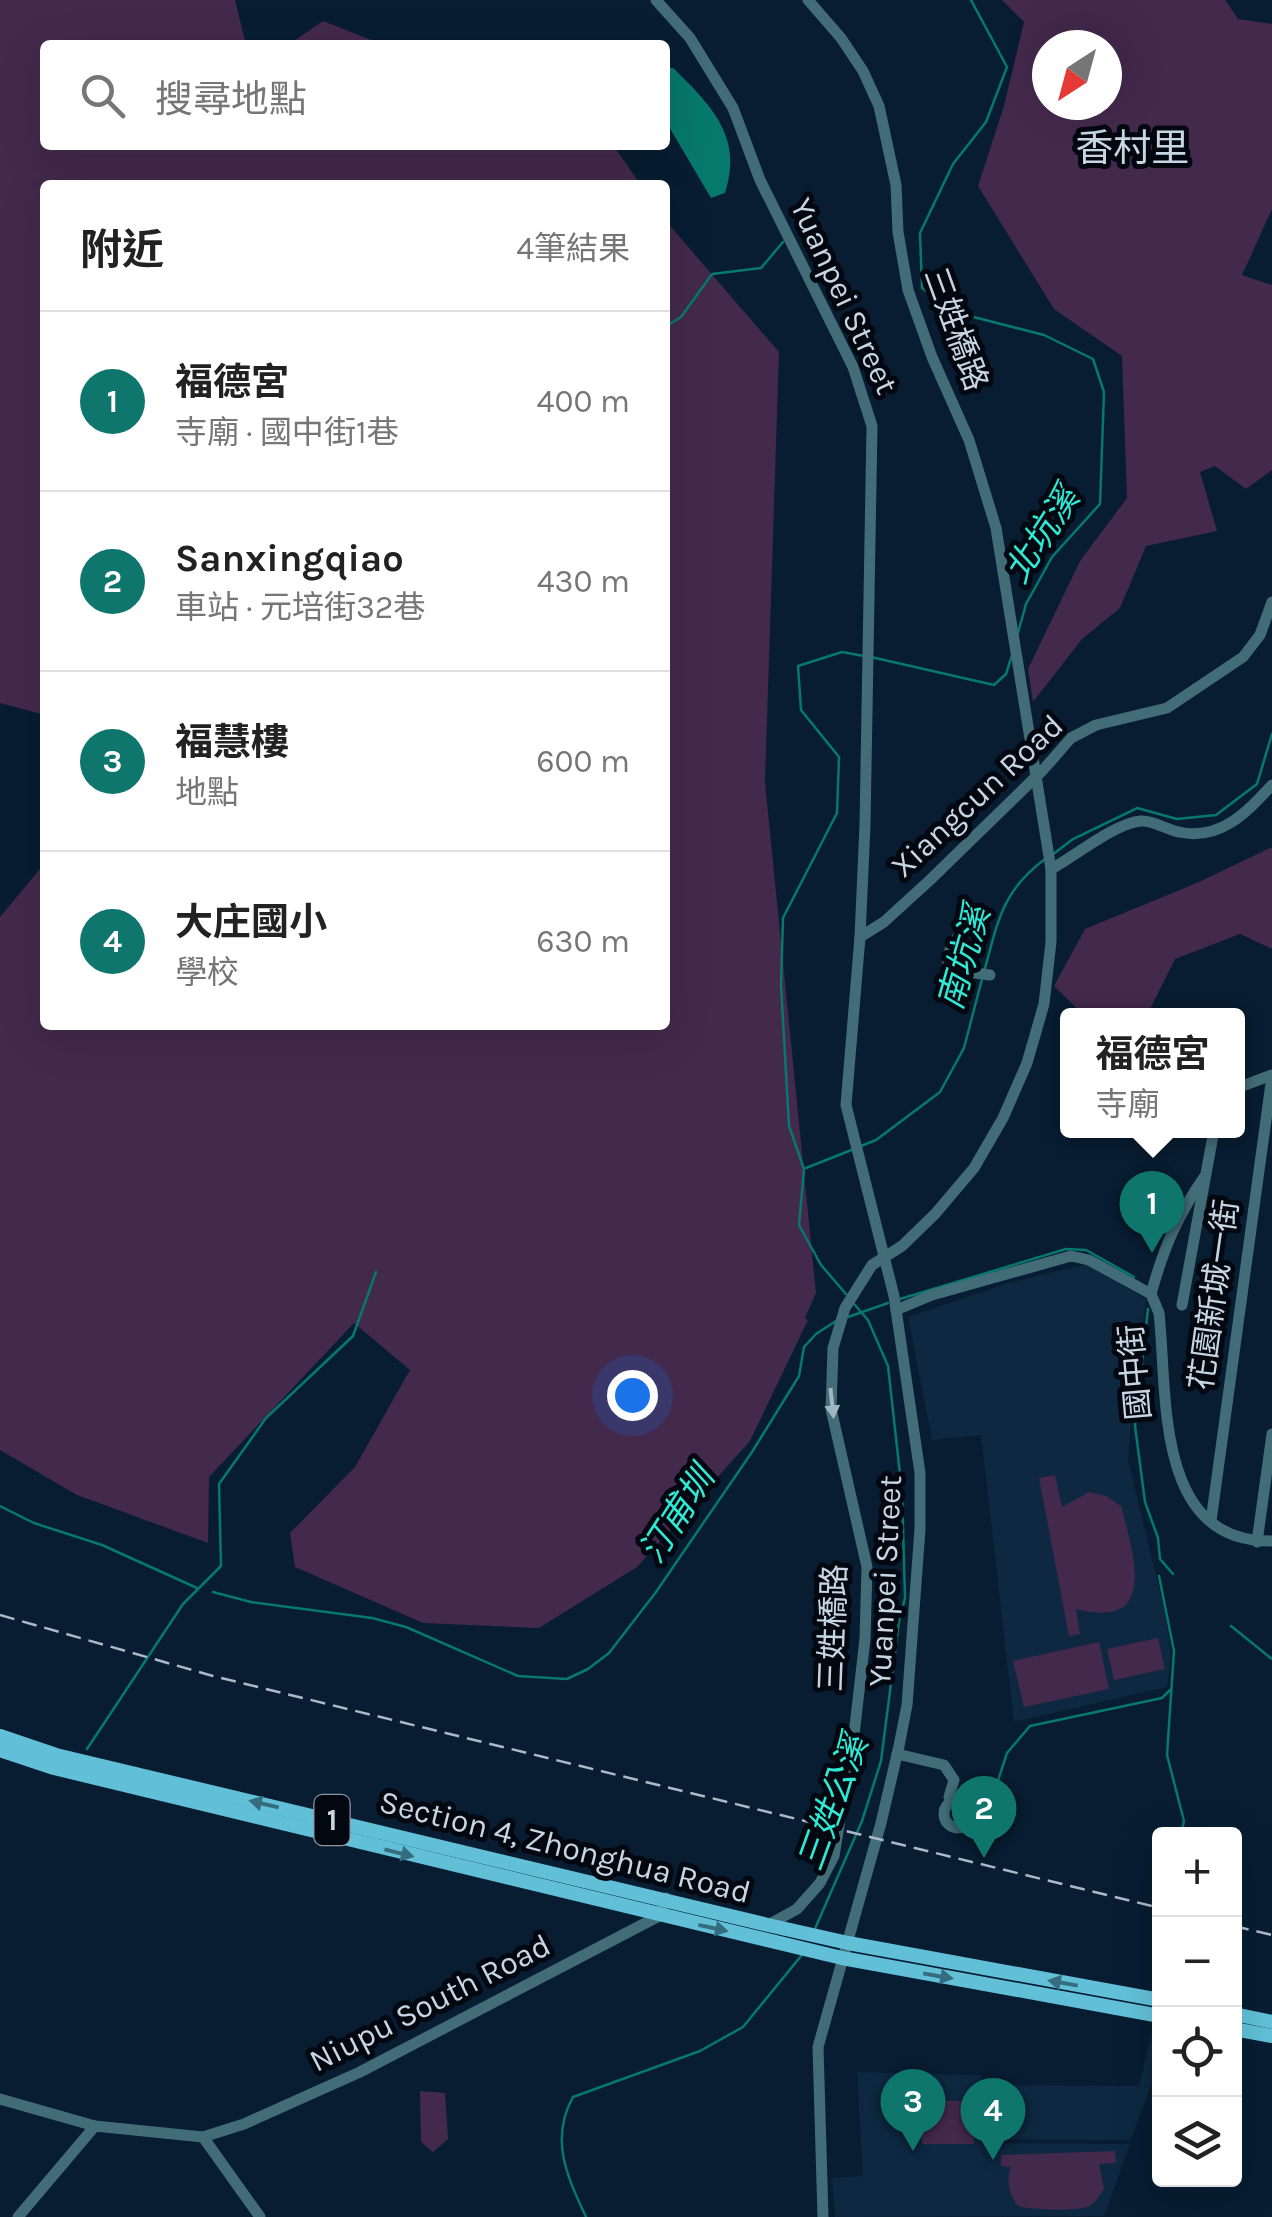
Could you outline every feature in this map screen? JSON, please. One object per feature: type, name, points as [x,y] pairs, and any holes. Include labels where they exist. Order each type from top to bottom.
[{"type":"main road","name":"Section 4, Zhonghua Road","points":[[0,1736],[56,1755],[666,1898],[767,1932]]},
{"type":"main road","name":"Section 4, Zhonghua Road","points":[[0,1750],[54,1768],[659,1916],[767,1932]]},
{"type":"main road","name":"1","points":[[767,1932],[1152,1999]]},
{"type":"main road","name":"1","points":[[767,1932],[842,1958],[1152,2015]]},
{"type":"main road","points":[[1242,2016],[1272,2022]]},
{"type":"main road","points":[[1242,2030],[1272,2036]]},
{"type":"street","name":"Yuanpei Street","points":[[656,0],[690,38],[733,108],[760,180],[854,367],[872,426],[860,938],[847,1090],[852,1135],[896,1310],[920,1472],[920,1529],[907,1705],[818,2047],[824,2217]]},
{"type":"street","name":"三姓橋路","points":[[808,0],[841,38],[879,106],[896,185],[898,232],[908,290],[932,357],[969,440],[996,528],[1034,776]]},
{"type":"street","name":"Xiangcun Road","points":[[860,938],[884,922],[1071,738],[1096,725],[1167,708],[1232,666],[1260,634],[1272,602]]},
{"type":"street","points":[[884,1254],[902,1246],[974,1168],[1021,1077],[1044,1004],[1051,942],[1050,869],[1034,776]]},
{"type":"street","points":[[1050,869],[1143,820],[1179,832],[1201,834],[1232,824],[1272,785]]},
{"type":"street","points":[[960,933],[949,952],[946,969],[990,974]]},
{"type":"street","points":[[1245,1085],[1272,1075]]},
{"type":"street","name":"花園新城一街","points":[[1211,1521],[1272,1075]]},
{"type":"street","points":[[1182,1306],[1213,1138]]},
{"type":"street","points":[[1151,1294],[1178,1216],[1209,1170]]},
{"type":"street","name":"三姓橋路","points":[[767,1932],[797,1909],[820,1883],[834,1856],[866,1639],[867,1567],[831,1409],[833,1348],[845,1308],[862,1278],[884,1254]]},
{"type":"street","name":"國中街","points":[[896,1310],[932,1295],[1071,1256],[1089,1260],[1151,1294],[1160,1312],[1170,1448],[1187,1493],[1211,1521],[1237,1536],[1272,1542]]},
{"type":"street","points":[[1257,1542],[1272,1434]]},
{"type":"street","points":[[897,1754],[944,1766],[954,1780],[949,1797],[952,1802]]},
{"type":"street","points":[[659,1916],[666,1898]]},
{"type":"street","name":"Niupu South Road","points":[[203,2137],[244,2124],[360,2072],[659,1916]]},
{"type":"street","points":[[0,2099],[94,2126],[203,2137],[260,2217]]},
{"type":"street","points":[[18,2217],[94,2126]]},
{"type":"shaded area","points":[[0,0],[235,0],[245,40],[40,40],[40,150],[616,150],[638,180],[40,180],[40,714],[0,703]]},
{"type":"shaded area","points":[[1002,0],[1225,0],[1238,19],[1272,24],[1272,209],[1242,275],[1272,285],[1272,470],[1246,489],[1215,466],[1200,472],[1217,531],[1146,546],[1120,608],[1082,639],[1033,702],[1028,669],[1080,561],[1127,498],[1122,356],[1054,309],[978,186],[1004,106],[1024,22]]},
{"type":"shaded area","points":[[323,21],[371,40],[295,40]]},
{"type":"shaded area","points":[[670,68],[711,109],[727,138],[730,173],[725,193],[711,198],[670,128]]},
{"type":"shaded area","points":[[670,226],[779,352],[765,782],[816,1293],[805,1318],[808,1320],[750,1441],[637,1567],[539,1628],[423,1623],[295,1567],[290,1533],[355,1467],[410,1370],[354,1323],[209,1477],[208,1543],[77,1495],[0,1450],[0,917],[40,869],[40,1030],[670,1030]]},
{"type":"shaded area","points":[[1272,847],[1272,949],[1240,934],[1175,959],[1150,1008],[1077,1008],[1054,986],[1085,929]]},
{"type":"shaded area","points":[[1087,1264],[1146,1299],[1128,1460],[1165,1613],[1171,1654],[1167,1687],[1014,1722],[981,1435],[932,1440],[908,1317],[1008,1283]]},
{"type":"shaded area","points":[[1055,1475],[1062,1507],[1089,1492],[1106,1496],[1121,1506],[1134,1565],[1130,1598],[1120,1609],[1103,1613],[1076,1609],[1080,1634],[1069,1636],[1039,1478]]},
{"type":"shaded area","points":[[1158,1638],[1165,1669],[1114,1680],[1107,1649]]},
{"type":"shaded area","points":[[1099,1642],[1109,1689],[1024,1707],[1013,1661]]},
{"type":"shaded area","points":[[1152,2032],[1152,2083],[1131,2140],[986,2139],[986,2085],[1139,2086]]},
{"type":"shaded area","points":[[857,2072],[981,2075],[984,2143],[1130,2144],[1104,2216],[835,2217],[832,2178],[863,2176]]},
{"type":"shaded area","points":[[420,2091],[445,2093],[448,2139],[433,2152],[421,2142]]},
{"type":"shaded area","points":[[922,2101],[973,2101],[974,2144],[922,2144]]},
{"type":"shaded area","points":[[1115,2151],[1116,2163],[1099,2164],[1104,2189],[1092,2204],[1081,2208],[1018,2206],[1009,2188],[1011,2167],[1001,2166],[1001,2155]]},
{"type":"waterway","name":"北坑溪","points":[[971,0],[1007,67],[986,122],[953,164],[920,233],[922,288],[954,312],[1044,335],[1093,359],[1104,392],[1100,504],[1052,557],[1026,604],[1018,633]]},
{"type":"waterway","points":[[670,324],[681,317],[712,274],[761,268],[783,242]]},
{"type":"waterway","name":"北坑溪","points":[[846,1294],[821,1265],[799,1225],[804,1169],[789,1126],[781,985],[783,918],[837,813],[839,757],[801,710],[798,666],[842,652],[864,656]]},
{"type":"waterway","name":"北坑溪","points":[[871,657],[994,685],[1006,674],[1012,655]]},
{"type":"waterway","name":"南坑溪","points":[[1052,855],[1073,839],[1137,808],[1177,819],[1216,815],[1257,784],[1272,734]]},
{"type":"waterway","name":"南坑溪","points":[[984,972],[1010,896],[1045,859]]},
{"type":"waterway","name":"南坑溪","points":[[861,1146],[876,1140],[940,1092],[964,1048],[982,979]]},
{"type":"waterway","name":"南坑溪","points":[[806,1168],[854,1149]]},
{"type":"waterway","name":"汀甫圳","points":[[900,1299],[1066,1249],[1086,1250],[1134,1277]]},
{"type":"waterway","points":[[87,1749],[183,1604],[221,1566],[219,1484],[266,1418],[353,1336],[376,1272]]},
{"type":"waterway","name":"汀甫圳","points":[[848,1317],[888,1303]]},
{"type":"waterway","name":"三姓公溪","points":[[814,1931],[862,1821],[881,1761],[905,1598],[902,1492],[888,1366],[868,1320],[854,1304]]},
{"type":"waterway","name":"汀甫圳","points":[[1148,1309],[1135,1426],[1145,1502],[1158,1538],[1160,1559],[1173,1574]]},
{"type":"waterway","name":"汀甫圳","points":[[213,1592],[251,1602],[372,1618],[406,1627],[518,1676],[567,1679],[609,1653],[656,1592],[799,1376],[804,1347],[836,1321]]},
{"type":"waterway","name":"汀甫圳","points":[[0,1506],[34,1523],[102,1545],[197,1588]]},
{"type":"waterway","points":[[1159,1576],[1174,1651],[1167,1755],[1183,1827]]},
{"type":"waterway","name":"汀甫圳","points":[[1231,1626],[1272,1659]]},
{"type":"waterway","points":[[991,1802],[1007,1753],[1030,1726],[1162,1698],[1170,1690]]},
{"type":"waterway","name":"三姓公溪","points":[[586,2217],[568,2173],[562,2144],[562,2128],[573,2097],[700,2051],[743,2027],[801,1956]]},
{"type":"railway","points":[[0,1615],[213,1676],[1152,1906]]},
{"type":"railway","points":[[1242,1928],[1272,1935]]},
{"type":"place","name":"福德宮","points":[[1152,1253]]},
{"type":"place","name":"Sanxingqiao","points":[[984,1858]]},
{"type":"place","name":"福慧樓","points":[[913,2151]]},
{"type":"place","name":"大庄國小","points":[[993,2160]]},
{"type":"district","name":"香村里","points":[[1132,148]]}]
